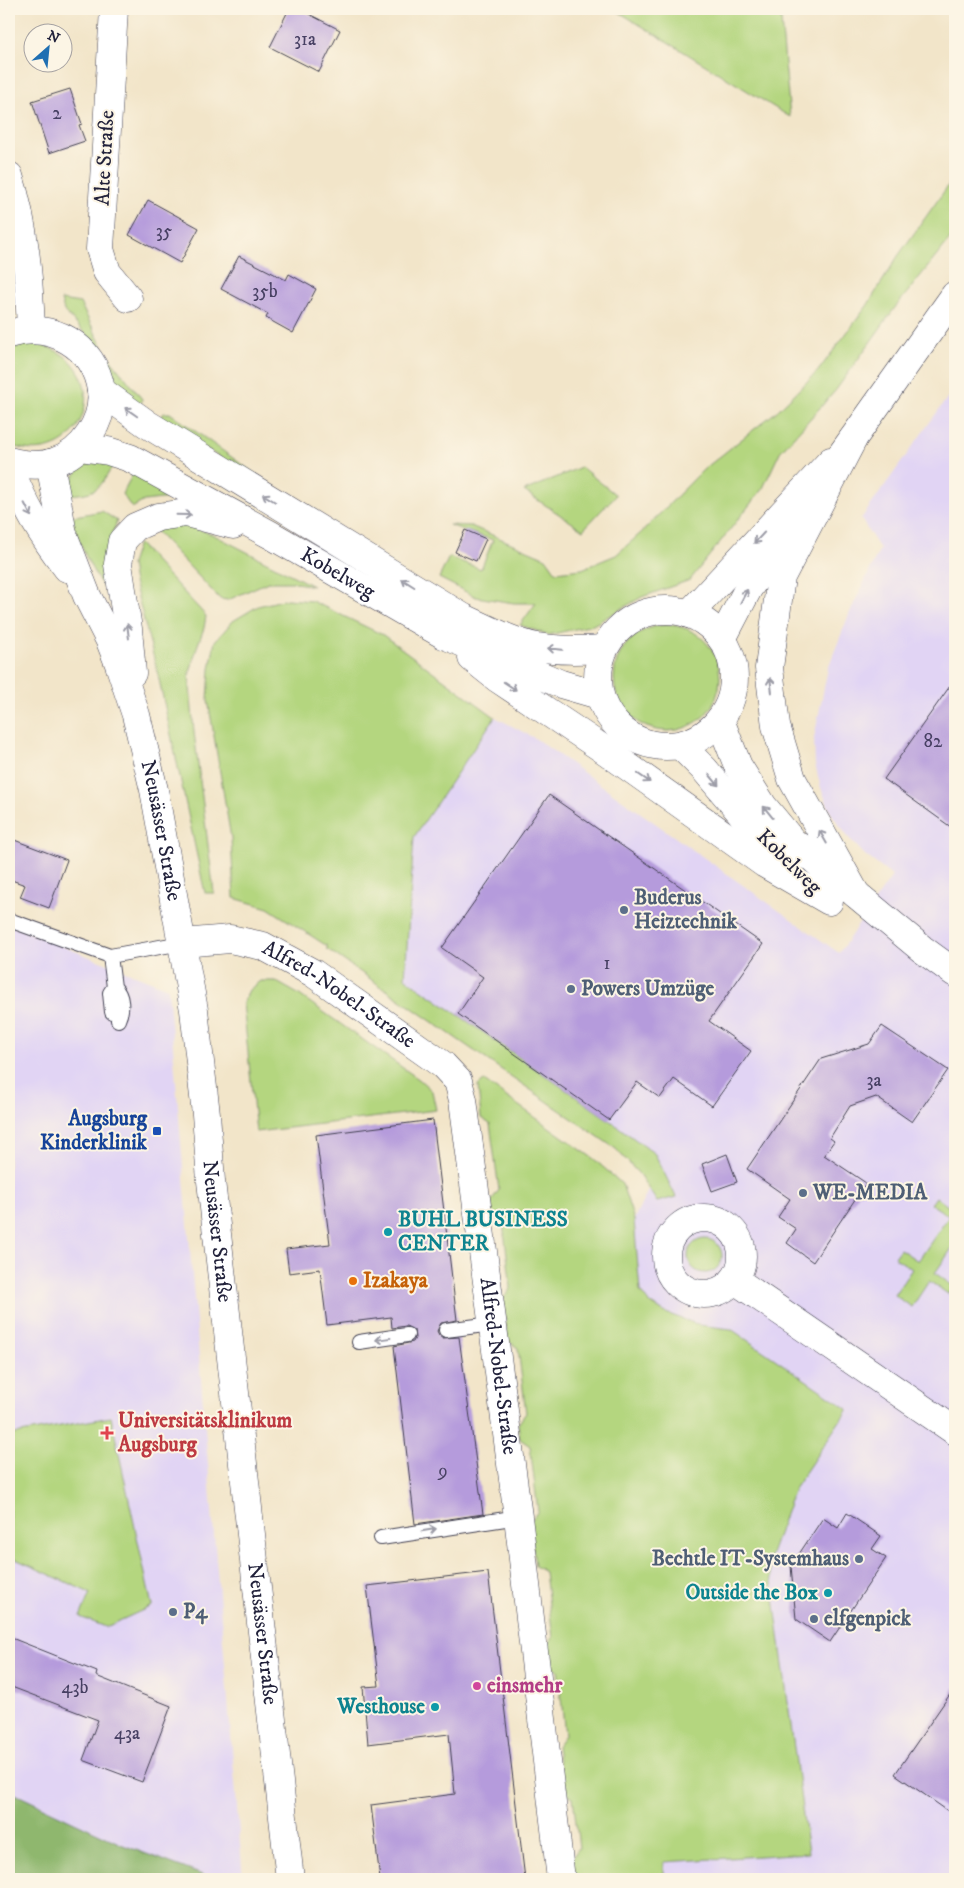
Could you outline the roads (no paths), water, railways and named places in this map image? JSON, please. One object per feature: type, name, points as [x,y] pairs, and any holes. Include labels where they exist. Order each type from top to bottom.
[{"type":"main road","name":"Alte Straße","points":[[114,9],[100,249],[107,272],[128,298]]},
{"type":"main road","points":[[9,176],[23,234],[28,279],[20,332],[37,329],[54,333],[69,340],[82,351],[92,365],[101,391],[99,415],[92,431],[79,447],[69,455],[50,463],[36,466],[9,461]]},
{"type":"main road","points":[[722,639],[748,589],[955,295]]},
{"type":"main road","name":"Kobelweg","points":[[101,391],[147,424],[464,618],[503,636],[536,647],[567,650],[603,649]]},
{"type":"main road","points":[[688,614],[853,438]]},
{"type":"main road","points":[[853,438],[781,577],[769,668],[776,726],[792,780],[856,894]]},
{"type":"main road","name":"Kobelweg","points":[[79,447],[108,451],[130,458],[271,534],[444,635],[561,684],[599,695]]},
{"type":"main road","name":"Neusässer Straße","points":[[50,463],[63,534],[87,596],[110,641],[136,715],[154,790],[182,943],[197,1038],[213,1200],[290,1879]]},
{"type":"main road","name":"Neusässer Straße","points":[[9,466],[28,510],[44,538],[87,596]]},
{"type":"main road","points":[[136,715],[128,629],[118,564],[122,541],[134,527],[158,517],[186,513],[271,534]]},
{"type":"main road","points":[[664,610],[688,614],[706,623],[722,639],[732,662],[734,683],[728,705],[720,720],[702,736],[680,745],[659,746],[639,741],[614,723],[599,695],[597,673],[603,649],[617,630],[639,615],[664,610]]},
{"type":"main road","points":[[444,635],[497,678],[606,751],[765,864],[829,901]]},
{"type":"main road","name":"Kobelweg","points":[[720,720],[738,766],[763,806],[792,841],[955,973]]},
{"type":"main road","name":"Kobelweg","points":[[680,745],[706,770],[773,851],[829,901],[922,948]]},
{"type":"main road","name":"Alfred-Nobel-Straße","points":[[182,943],[230,939],[264,946],[313,973],[443,1065],[458,1081],[463,1100],[518,1517],[561,1879]]},
{"type":"main road","points":[[735,1280],[955,1431]]},
{"type":"lane","points":[[9,920],[110,956],[182,943]]},
{"type":"lane","points":[[110,956],[114,987],[119,992],[122,1010],[115,1016]]},
{"type":"lane","points":[[446,1330],[492,1324]]},
{"type":"lane","points":[[359,1342],[407,1335]]},
{"type":"lane","points":[[381,1538],[518,1517]]},
{"type":"place","name":"Buderus Heiztechnik","points":[[624,910]]},
{"type":"place","name":"Powers Umzüge","points":[[571,989]]},
{"type":"place","name":"Augsburg Kinderklinik","points":[[157,1131]]},
{"type":"place","name":"WE-MEDIA","points":[[803,1193]]},
{"type":"place","name":"BUHL BUSINESS CENTER","points":[[388,1232]]},
{"type":"place","name":"Izakaya","points":[[353,1281]]},
{"type":"place","name":"Universitätsklinikum Augsburg","points":[[107,1433]]},
{"type":"place","name":"Bechtle IT-Systemhaus","points":[[859,1559]]},
{"type":"place","name":"Outside the Box","points":[[828,1593]]},
{"type":"place","name":"P4","points":[[173,1612]]},
{"type":"place","name":"elfgenpick","points":[[814,1619]]},
{"type":"place","name":"einsmehr","points":[[477,1686]]},
{"type":"place","name":"Westhouse","points":[[435,1707]]}]
